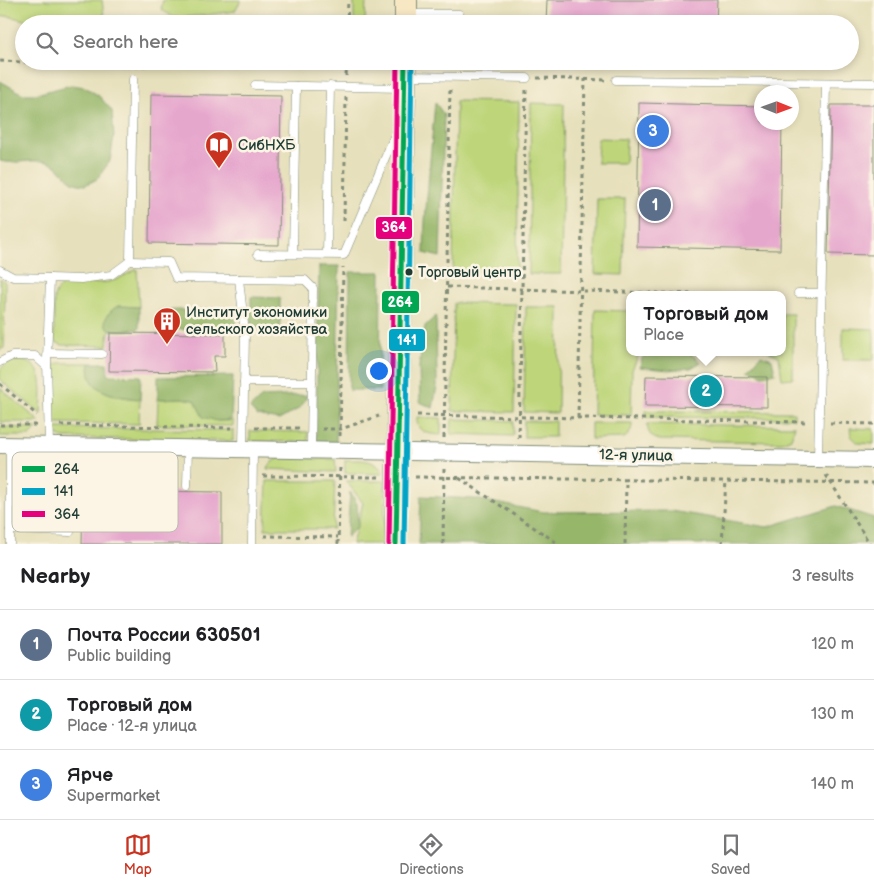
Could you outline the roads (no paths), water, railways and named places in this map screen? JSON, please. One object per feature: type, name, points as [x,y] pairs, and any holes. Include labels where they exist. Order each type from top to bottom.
[{"type":"main road","points":[[396,544],[404,75]]},
{"type":"street","name":"12-я улица","points":[[5,445],[874,460]]},
{"type":"lane","points":[[406,13],[459,14]]},
{"type":"lane","points":[[255,85],[346,86],[404,75],[526,78]]},
{"type":"lane","points":[[130,261],[133,79]]},
{"type":"lane","points":[[616,80],[874,83]]},
{"type":"lane","points":[[818,459],[826,83]]},
{"type":"lane","points":[[293,254],[296,86]]},
{"type":"lane","points":[[327,254],[330,86]]},
{"type":"lane","points":[[258,254],[344,254],[404,112]]},
{"type":"lane","points":[[0,270],[13,277],[81,279],[111,275],[130,261],[169,262],[176,278],[305,280],[313,288],[311,450]]},
{"type":"lane","points":[[49,446],[48,353],[50,278]]},
{"type":"lane","points":[[239,279],[246,333],[244,428],[252,476],[252,544]]},
{"type":"lane","points":[[798,294],[822,293]]},
{"type":"lane","points":[[48,353],[102,354]]},
{"type":"lane","points":[[0,362],[12,356],[35,356],[48,367]]},
{"type":"lane","points":[[244,382],[312,382]]},
{"type":"lane","points":[[5,445],[10,544]]},
{"type":"lane","points":[[187,486],[188,448]]},
{"type":"place","name":"Ярче","points":[[653,131]]},
{"type":"place","name":"СибНХБ","points":[[219,169]]},
{"type":"place","name":"Почта России 630501","points":[[655,205]]},
{"type":"place","name":"Торговый центр","points":[[409,272]]},
{"type":"place","name":"Институт экономики сельского хозяйства","points":[[167,345]]},
{"type":"place","name":"Торговый дом","points":[[706,391]]}]
